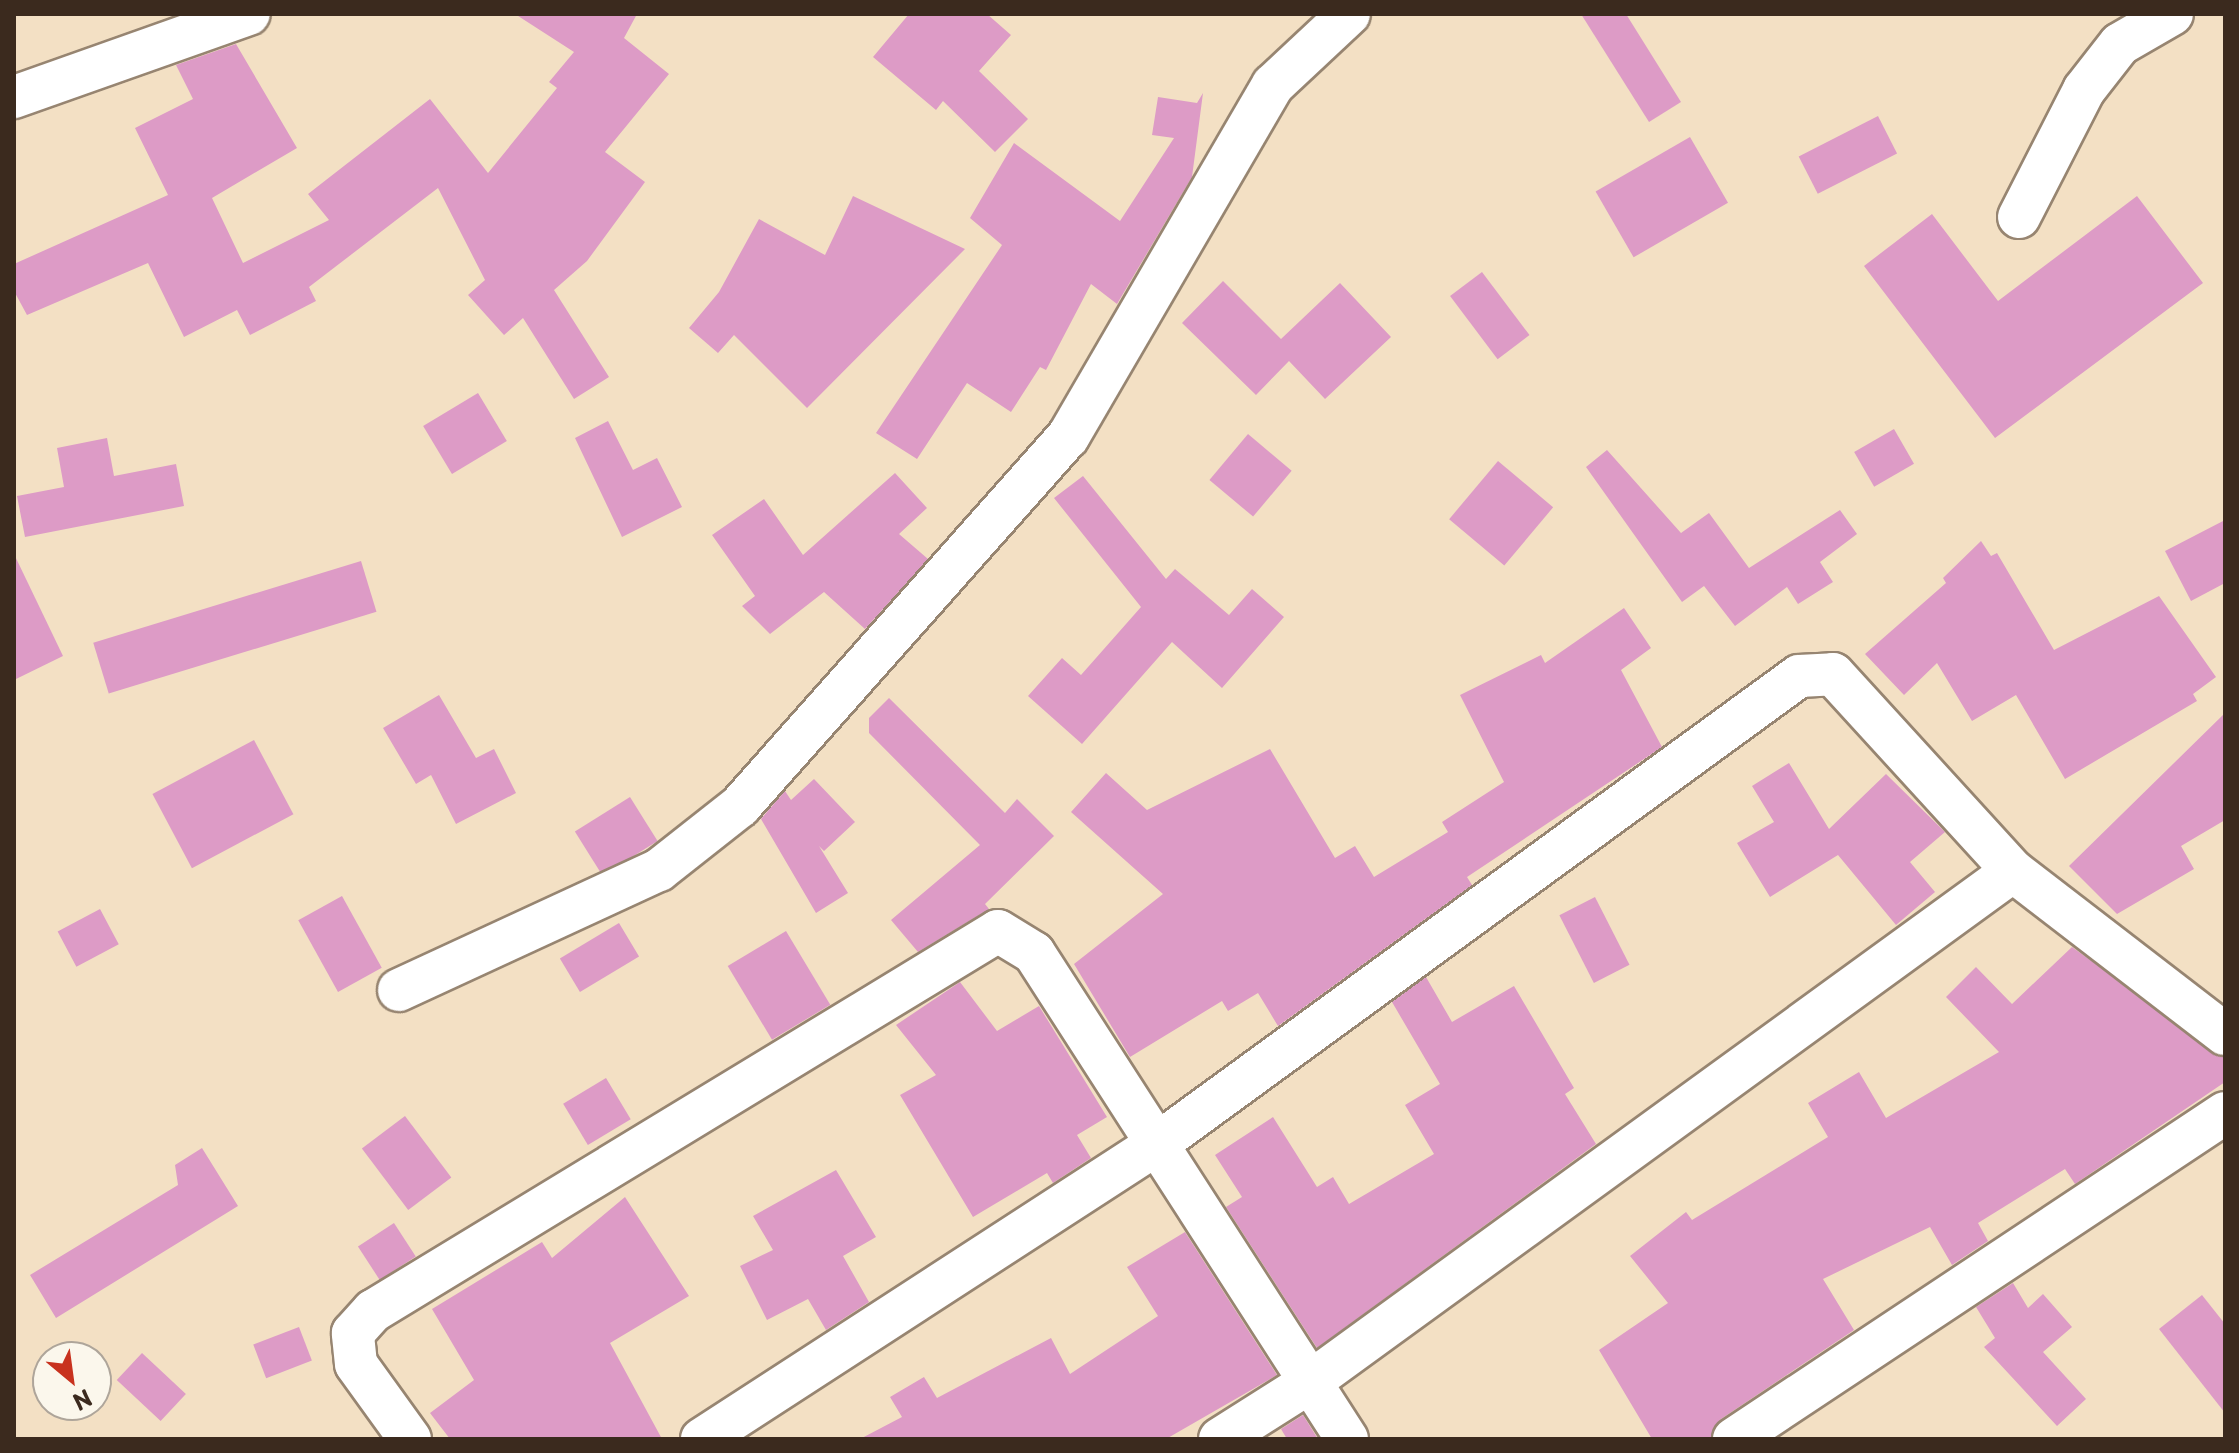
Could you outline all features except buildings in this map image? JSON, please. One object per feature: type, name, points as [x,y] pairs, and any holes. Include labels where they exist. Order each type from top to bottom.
[{"type":"street","points":[[14,97],[249,14]]},
{"type":"street","points":[[399,990],[659,870],[740,806],[1068,437],[1273,85],[1349,14]]},
{"type":"street","points":[[2019,217],[2084,90],[2120,44],[2172,14]]},
{"type":"street","points":[[702,1439],[1157,1144],[1799,676],[1833,674],[2013,871],[2225,1034]]},
{"type":"street","points":[[1220,1439],[1310,1382],[2013,871]]},
{"type":"street","points":[[410,1439],[356,1364],[353,1333],[373,1311],[972,941],[998,931],[1034,953],[1347,1439]]},
{"type":"street","points":[[1734,1439],[2225,1113]]}]
